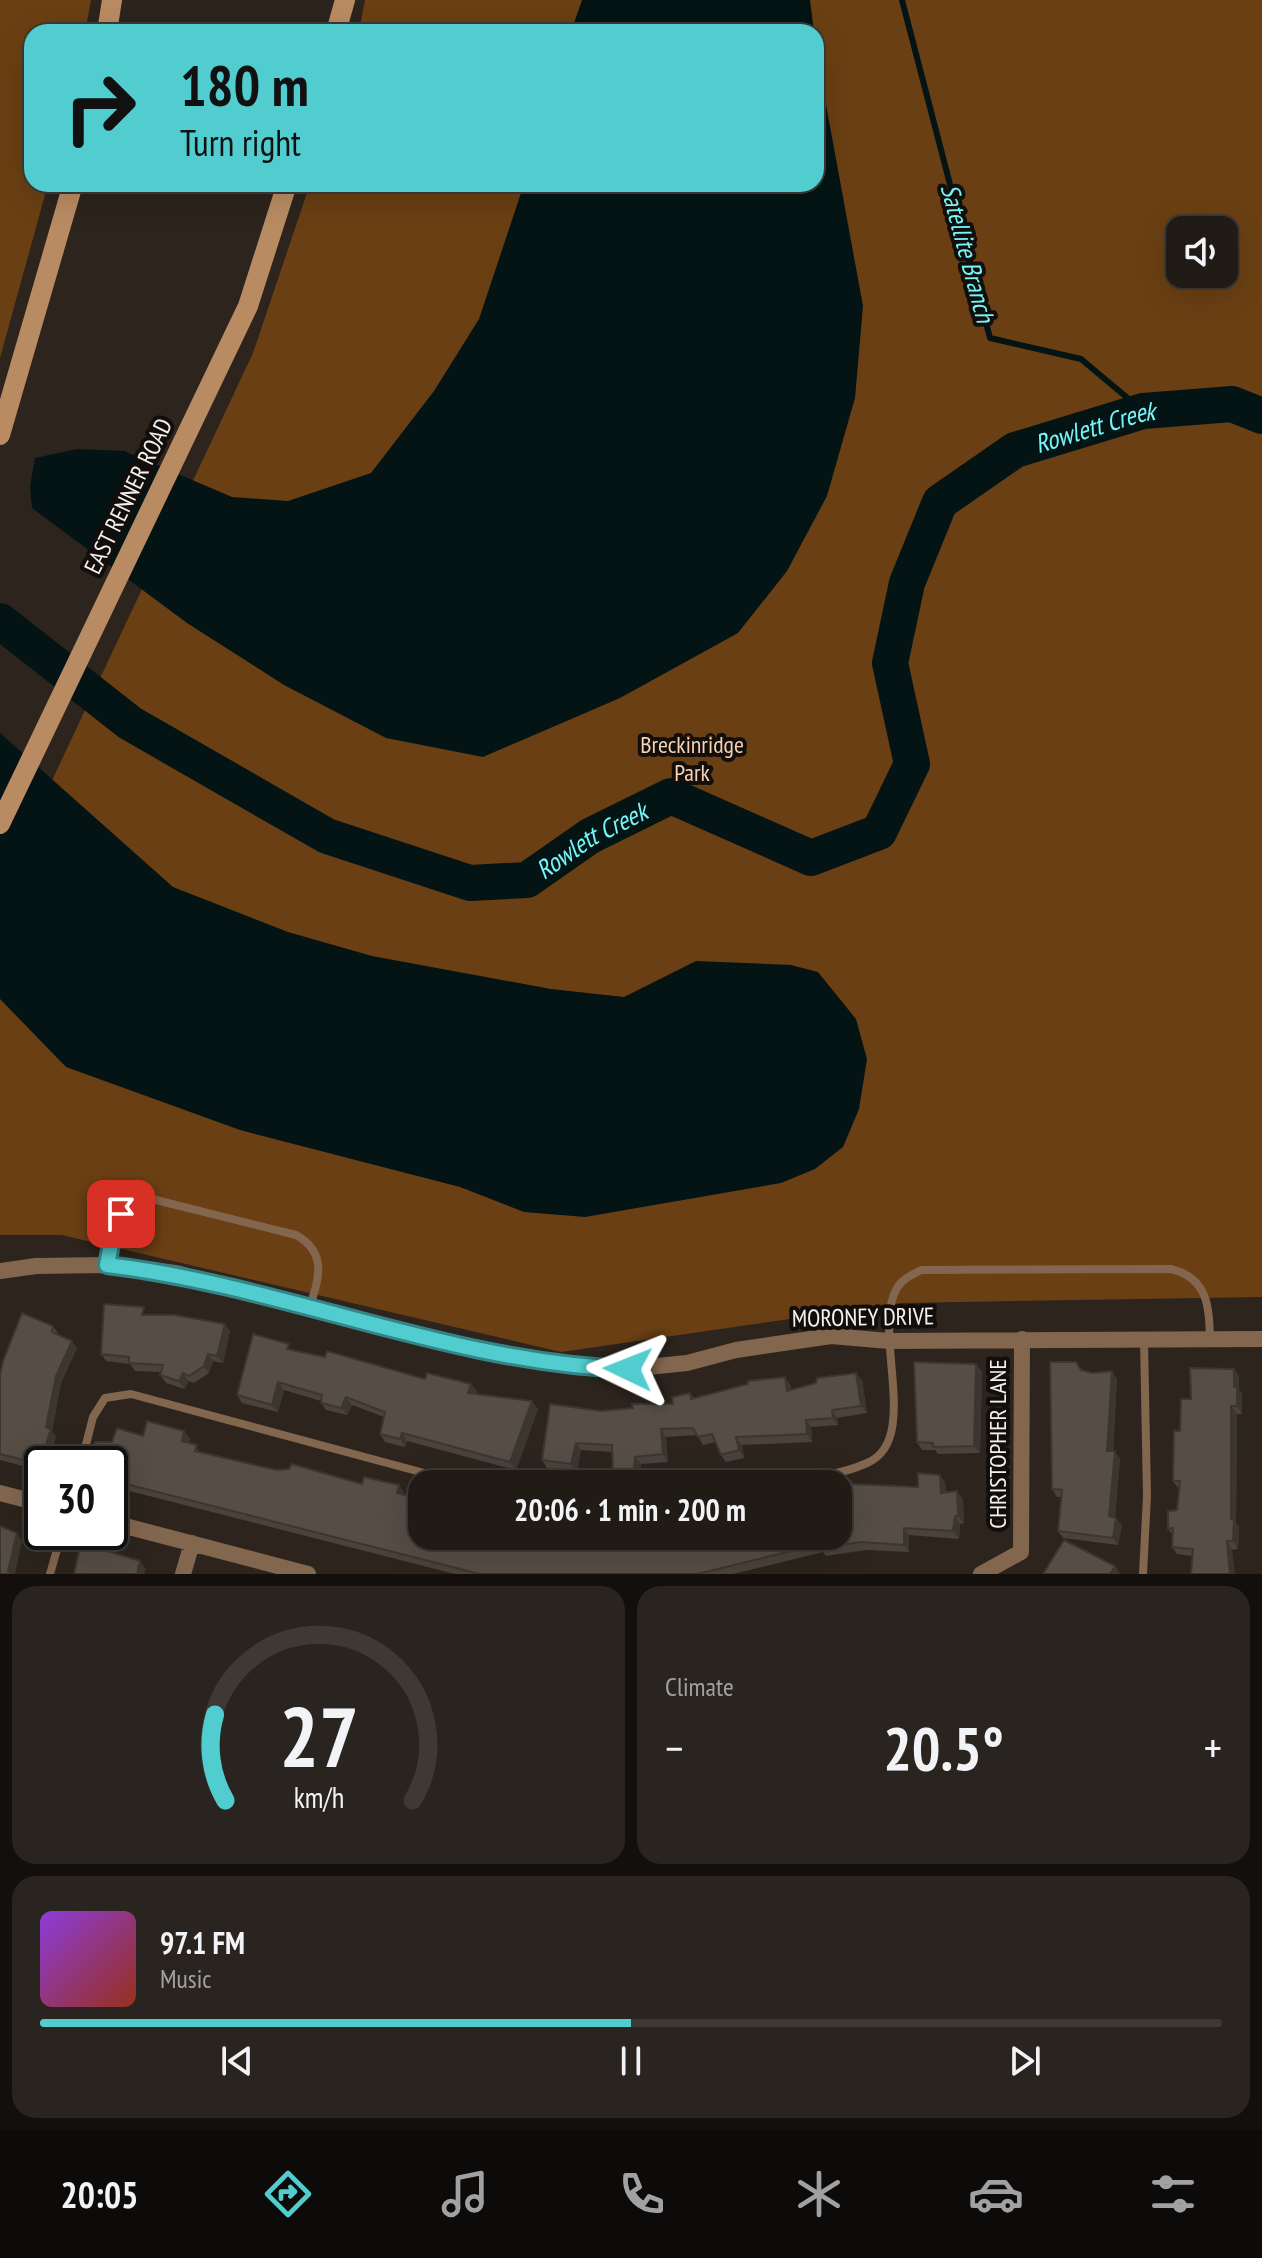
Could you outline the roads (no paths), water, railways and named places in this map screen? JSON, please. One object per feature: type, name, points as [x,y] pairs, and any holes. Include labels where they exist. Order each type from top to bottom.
[{"type":"main road","points":[[108,24],[112,0]]},
{"type":"main road","points":[[338,24],[345,0]]},
{"type":"main road","points":[[0,435],[71,192]]},
{"type":"main road","name":"EAST RENNER ROAD","points":[[0,824],[248,306],[284,192]]},
{"type":"street","name":"MORONEY DRIVE","points":[[0,1271],[36,1266],[107,1265],[176,1273],[519,1360],[574,1367],[628,1369],[687,1363],[736,1350],[831,1336],[889,1341],[1262,1339]]},
{"type":"street","name":"CHRISTOPHER LANE","points":[[981,1574],[1021,1552],[1022,1339]]},
{"type":"street","points":[[0,1493],[24,1499]]},
{"type":"street","points":[[128,1527],[308,1574]]},
{"type":"street","points":[[183,1574],[192,1543]]},
{"type":"lane","points":[[107,1265],[114,1229],[121,1214],[148,1198],[296,1235],[307,1241],[316,1251],[320,1266],[309,1308]]},
{"type":"lane","points":[[843,1470],[870,1463],[886,1446],[894,1412],[889,1341],[897,1288],[921,1270],[1182,1271],[1201,1284],[1209,1303],[1210,1339]]},
{"type":"lane","points":[[1143,1574],[1147,1496],[1144,1339]]},
{"type":"lane","points":[[86,1446],[93,1417],[105,1398],[131,1394],[413,1470]]},
{"type":"lane","points":[[50,1574],[57,1550]]},
{"type":"waterway","name":"Satellite Branch","points":[[902,0],[990,338],[1081,359],[1143,411]]},
{"type":"waterway","name":"Rowlett Creek","points":[[0,621],[130,723],[327,836],[470,883],[527,880],[590,836],[671,796],[811,858],[879,832],[912,764],[890,663],[907,583],[940,502],[1015,450],[1143,411],[1232,404],[1262,416]]},
{"type":"park label","name":"Breckinridge Park","points":[[692,758]]}]
